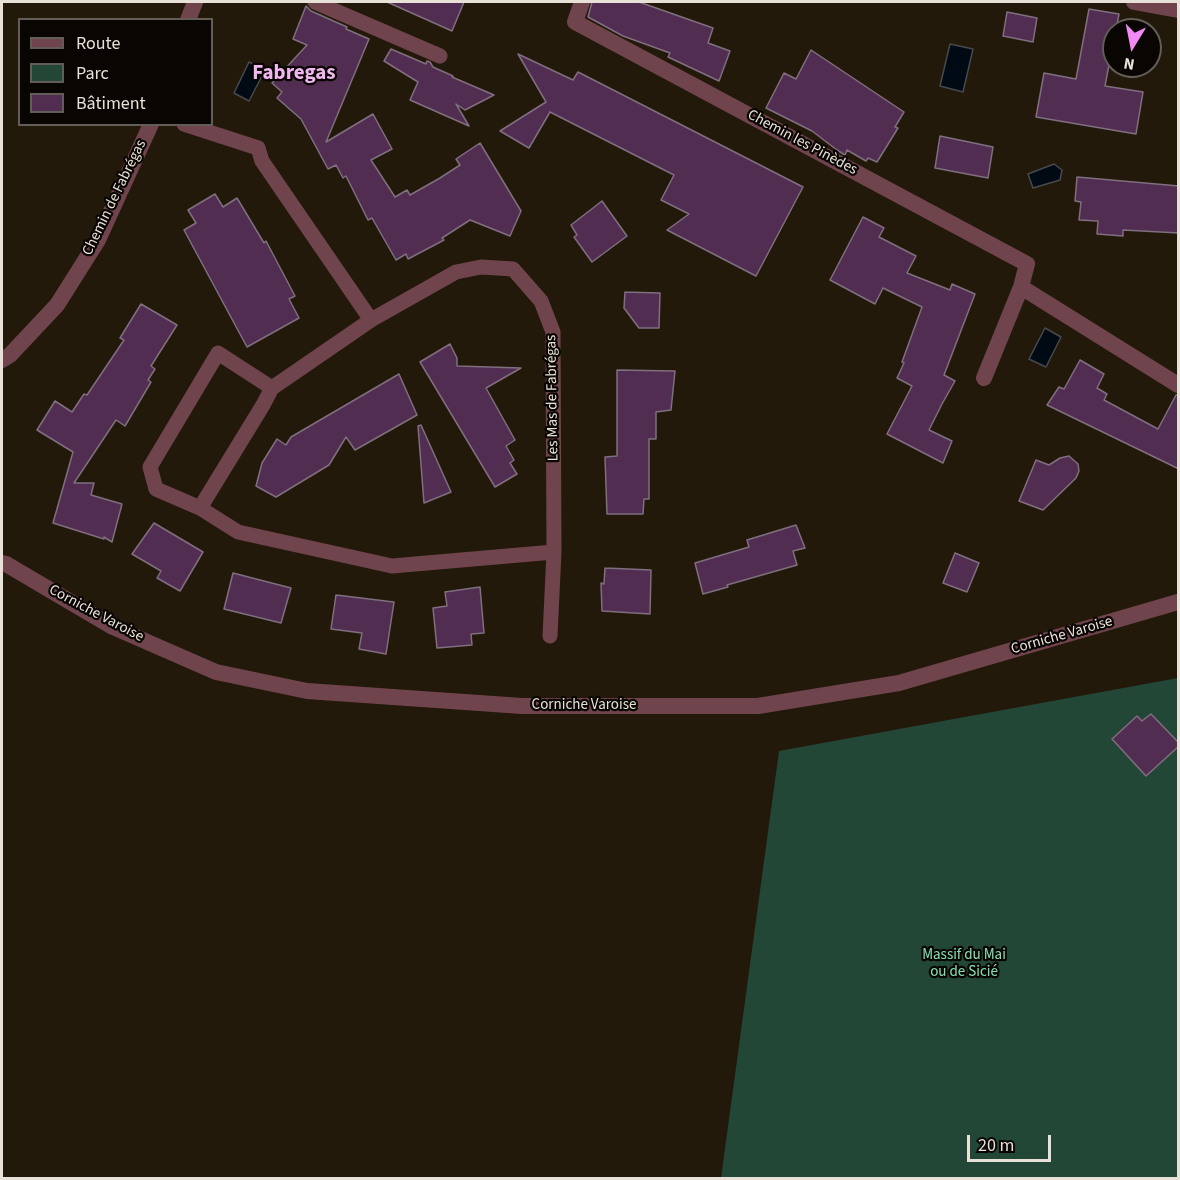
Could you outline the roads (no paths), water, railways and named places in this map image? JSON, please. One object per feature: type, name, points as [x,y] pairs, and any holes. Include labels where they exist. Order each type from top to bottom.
[{"type":"street","points":[[189,18],[195,2]]},
{"type":"street","name":"Chemin les Pinèdes","points":[[582,2],[575,22],[1027,264],[1021,287],[984,378]]},
{"type":"street","points":[[1134,2],[1179,10]]},
{"type":"street","name":"Chemin de Fabrégas","points":[[2,371],[6,357],[57,305],[98,240],[150,126]]},
{"type":"street","points":[[1021,287],[1179,385]]},
{"type":"street","name":"Corniche Varoise","points":[[3,560],[113,627],[216,672],[307,690],[522,706],[758,706],[899,683],[1179,602]]},
{"type":"lane","points":[[315,2],[440,56]]},
{"type":"lane","points":[[190,126],[258,148],[262,161],[371,320]]},
{"type":"lane","name":"Les Mas de Fabrégas","points":[[200,508],[272,388],[371,320],[456,272],[481,267],[513,269],[541,301],[553,332],[554,552],[550,636]]},
{"type":"lane","points":[[272,388],[218,353],[150,466],[156,489],[200,508],[238,532],[392,566],[554,552]]},
{"type":"district","name":"Fabregas","points":[[294,74]]},
{"type":"park label","name":"Massif du Mai ou de Sicié","points":[[964,964]]}]
